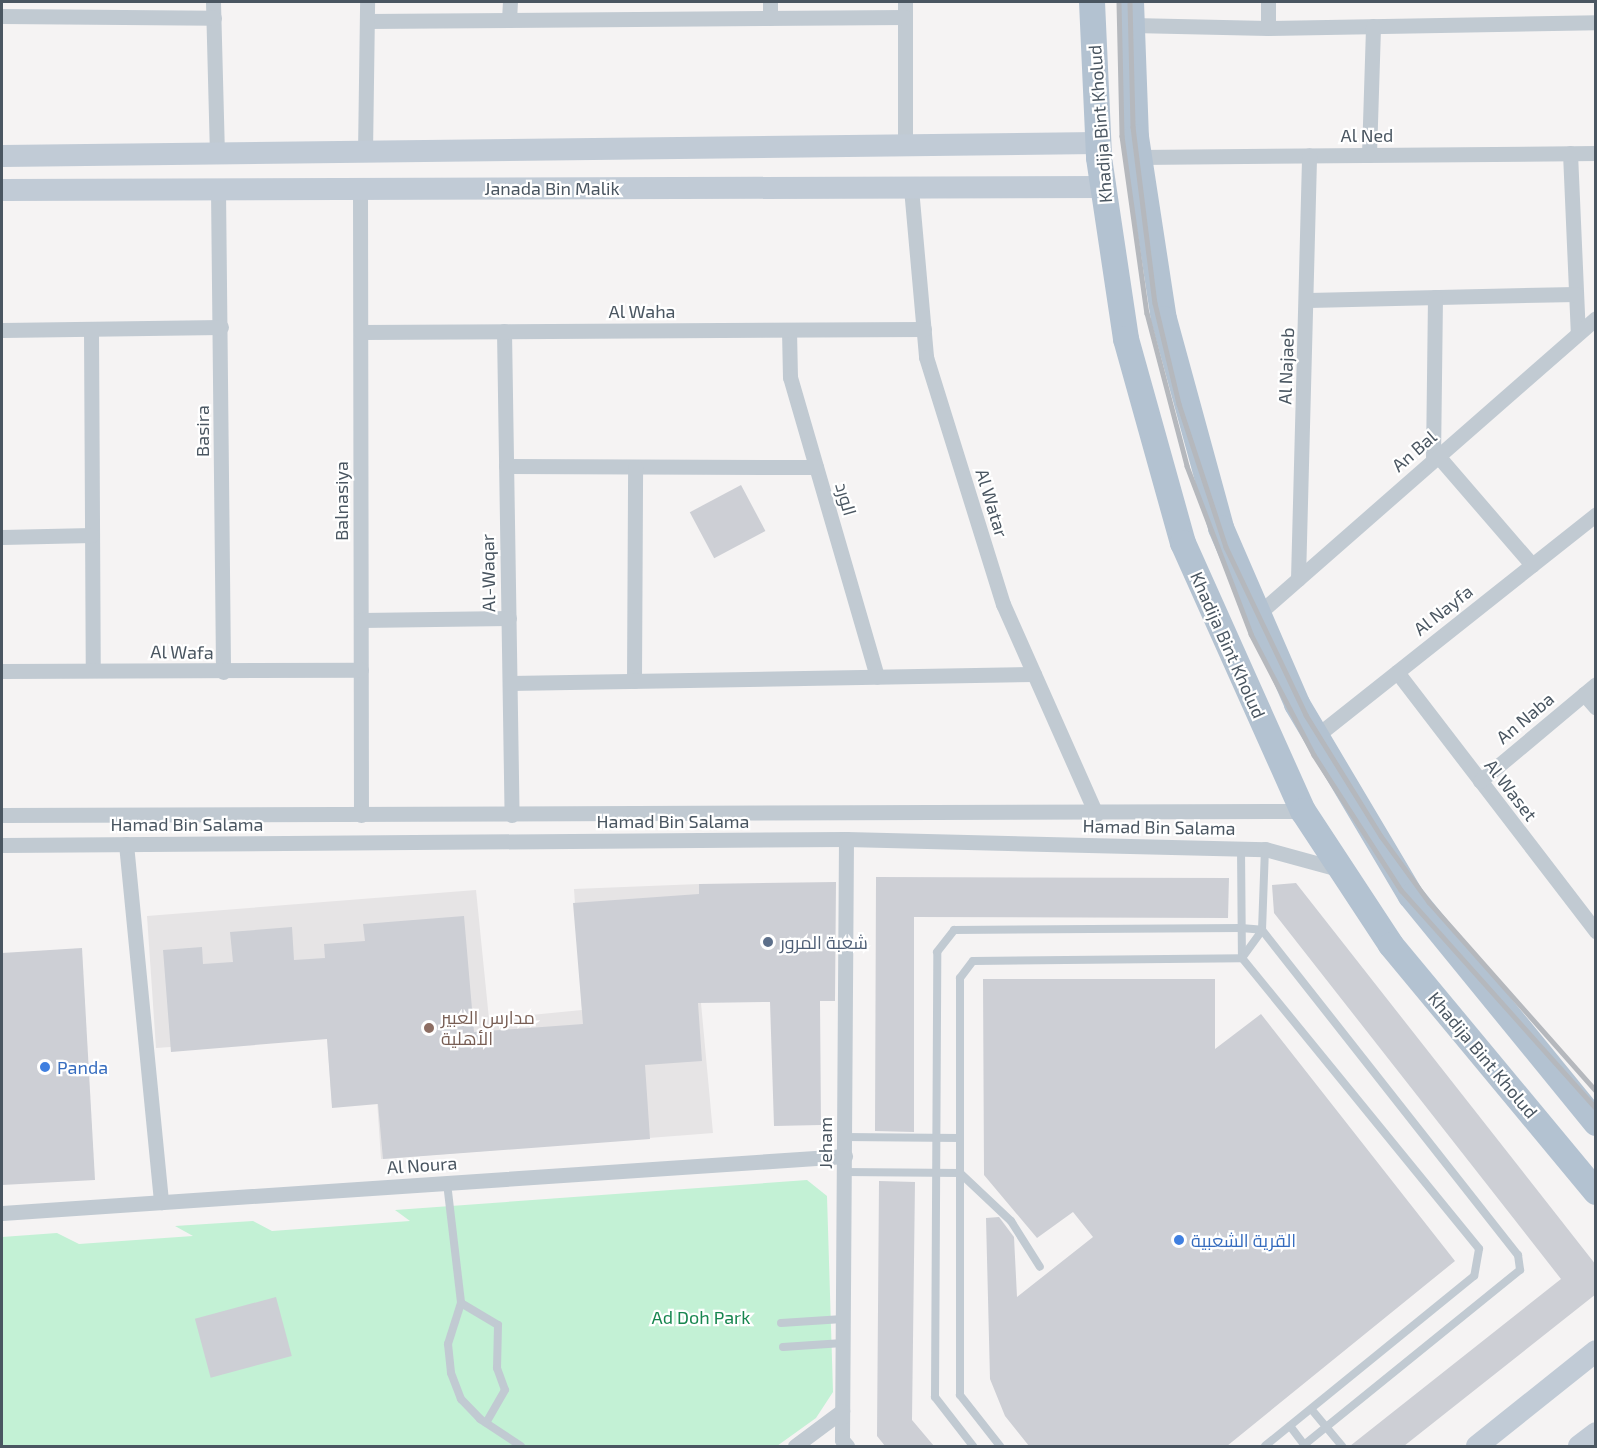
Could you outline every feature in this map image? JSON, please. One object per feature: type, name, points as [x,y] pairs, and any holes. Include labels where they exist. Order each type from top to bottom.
[{"type":"main road","name":"Khadija Bint Kholud","points":[[1092,2],[1098,142],[1126,339],[1183,543],[1303,811],[1391,945],[1596,1192]]},
{"type":"main road","name":"Khadija Bint Kholud","points":[[1132,13],[1139,157],[1164,319],[1221,528],[1315,737],[1411,896],[1596,1123]]},
{"type":"street","points":[[213,2],[217,154]]},
{"type":"street","points":[[365,153],[367,2]]},
{"type":"street","points":[[509,20],[510,2]]},
{"type":"street","points":[[770,2],[770,18]]},
{"type":"street","points":[[905,2],[905,145]]},
{"type":"street","points":[[1268,2],[1268,28]]},
{"type":"street","points":[[2,16],[58,8],[214,18]]},
{"type":"street","points":[[1132,13],[1268,28],[1596,22]]},
{"type":"street","points":[[367,21],[905,17]]},
{"type":"street","points":[[1369,155],[1373,26]]},
{"type":"street","name":"Janada Bin Malik","points":[[2,156],[1098,142]]},
{"type":"street","points":[[1570,153],[1578,333]]},
{"type":"street","name":"Al Ned","points":[[1139,157],[1596,153]]},
{"type":"street","name":"Al Najaeb","points":[[1298,579],[1308,300],[1310,155]]},
{"type":"street","name":"Balnasiya","points":[[360,188],[361,815]]},
{"type":"street","name":"Al Watar","points":[[911,188],[926,357],[1003,604],[1096,814]]},
{"type":"street","name":"Janada Bin Malik","points":[[2,190],[1103,188]]},
{"type":"street","name":"Basira","points":[[218,189],[223,672]]},
{"type":"street","points":[[1308,300],[1576,294]]},
{"type":"street","points":[[1435,297],[1436,458],[1532,565]]},
{"type":"street","name":"An Bal","points":[[1258,614],[1596,318]]},
{"type":"street","points":[[2,330],[220,327]]},
{"type":"street","name":"Al Waha","points":[[361,332],[924,329]]},
{"type":"street","points":[[91,330],[93,670]]},
{"type":"street","name":"الورد","points":[[789,330],[790,376],[877,677]]},
{"type":"street","name":"Al-Waqar","points":[[504,331],[512,814]]},
{"type":"street","points":[[506,466],[816,467]]},
{"type":"street","points":[[634,681],[635,467]]},
{"type":"street","name":"Al Nayfa","points":[[1315,737],[1596,514]]},
{"type":"street","points":[[2,537],[93,535]]},
{"type":"street","points":[[361,620],[509,618]]},
{"type":"street","name":"Al Wafa","points":[[2,671],[361,670]]},
{"type":"street","name":"Al Waset","points":[[1396,672],[1596,931]]},
{"type":"street","points":[[510,683],[1034,674]]},
{"type":"street","points":[[1590,689],[1596,708]]},
{"type":"street","name":"An Naba","points":[[1480,781],[1590,689]]},
{"type":"street","name":"Hamad Bin Salama","points":[[2,815],[1096,814],[1303,811]]},
{"type":"street","name":"Hamad Bin Salama","points":[[2,845],[846,839],[1265,849],[1342,870]]},
{"type":"street","name":"Jeham","points":[[841,1444],[846,839]]},
{"type":"street","points":[[126,844],[161,1202]]},
{"type":"street","name":"Al Noura","points":[[2,1213],[844,1156]]},
{"type":"street","points":[[1477,1446],[1596,1351]]},
{"type":"street","points":[[795,1446],[842,1411],[841,1444]]},
{"type":"street","points":[[1579,1446],[1596,1433]]},
{"type":"lane","points":[[1241,849],[1242,958],[1479,1249],[1474,1275],[1265,1446]]},
{"type":"lane","points":[[1242,958],[1263,930],[1265,849]]},
{"type":"lane","points":[[973,1446],[935,1397],[937,952],[954,930],[1241,928],[1263,930],[1518,1255],[1520,1270],[1304,1446],[1290,1426]]},
{"type":"lane","points":[[1000,1446],[960,1395],[960,978],[973,961],[1242,958]]},
{"type":"lane","points":[[844,1137],[960,1138]]},
{"type":"lane","points":[[844,1172],[960,1173],[1011,1221],[1040,1267]]},
{"type":"lane","points":[[447,1183],[461,1303],[448,1344],[451,1373],[461,1399],[486,1423],[521,1446]]},
{"type":"lane","points":[[461,1303],[498,1325],[497,1368],[505,1390],[486,1423]]},
{"type":"lane","points":[[782,1323],[843,1319]]},
{"type":"lane","points":[[783,1347],[843,1343]]},
{"type":"lane","points":[[1311,1410],[1342,1446]]},
{"type":"shaded area","name":"مدارس العبير الأهلية","points":[[699,884],[701,1003],[713,1133],[381,1159],[377,1100],[332,1105],[327,1036],[156,1048],[147,916],[476,890],[489,1019],[582,1010],[574,889]]},
{"type":"green space","name":"Ad Doh Park","points":[[807,1180],[827,1196],[833,1392],[816,1418],[777,1446],[2,1446],[2,1237],[57,1233],[79,1244],[193,1236],[175,1226],[253,1221],[272,1231],[410,1221],[395,1210]]},
{"type":"building","points":[[741,485],[765,531],[714,558],[690,512]]},
{"type":"building","points":[[876,877],[1229,878],[1228,918],[914,917],[914,1132],[875,1131]]},
{"type":"building","name":"مدارس العبير الأهلية","points":[[836,882],[835,1001],[820,1001],[821,1125],[774,1126],[770,1002],[698,1003],[702,1061],[645,1065],[650,1139],[383,1159],[378,1104],[332,1108],[327,1039],[171,1052],[163,950],[202,947],[203,964],[233,962],[230,932],[292,927],[294,960],[325,958],[324,944],[365,941],[363,924],[464,916],[474,1032],[583,1024],[573,903],[699,894],[699,884]]},
{"type":"building","points":[[1296,883],[1596,1265],[1596,1294],[1404,1446],[1350,1446],[1561,1279],[1274,913],[1272,885]]},
{"type":"building","name":"Panda","points":[[82,948],[95,1180],[2,1185],[2,953]]},
{"type":"building","points":[[983,979],[1215,979],[1215,1049],[1261,1014],[1455,1261],[1227,1446],[1029,1446],[1005,1416],[990,1379],[986,1218],[999,1217],[1014,1237],[1017,1297],[1093,1237],[1073,1212],[1037,1238],[984,1175]]},
{"type":"building","points":[[879,1181],[915,1182],[912,1420],[934,1446],[885,1446],[877,1436]]},
{"type":"building","points":[[276,1297],[292,1356],[211,1378],[195,1319]]},
{"type":"railway","points":[[1119,2],[1122,136],[1147,313],[1187,466],[1251,634],[1314,755],[1401,890],[1596,1108]]},
{"type":"railway","points":[[1130,2],[1133,127],[1155,303],[1179,404],[1226,547],[1306,715],[1381,836],[1429,902],[1596,1091]]},
{"type":"place","name":"شعبة المرور","points":[[768,942]]},
{"type":"place","name":"مدارس العبير الأهلية","points":[[429,1028]]},
{"type":"place","name":"Panda","points":[[45,1067]]},
{"type":"place","name":"القرية الشعبية","points":[[1179,1240]]}]
